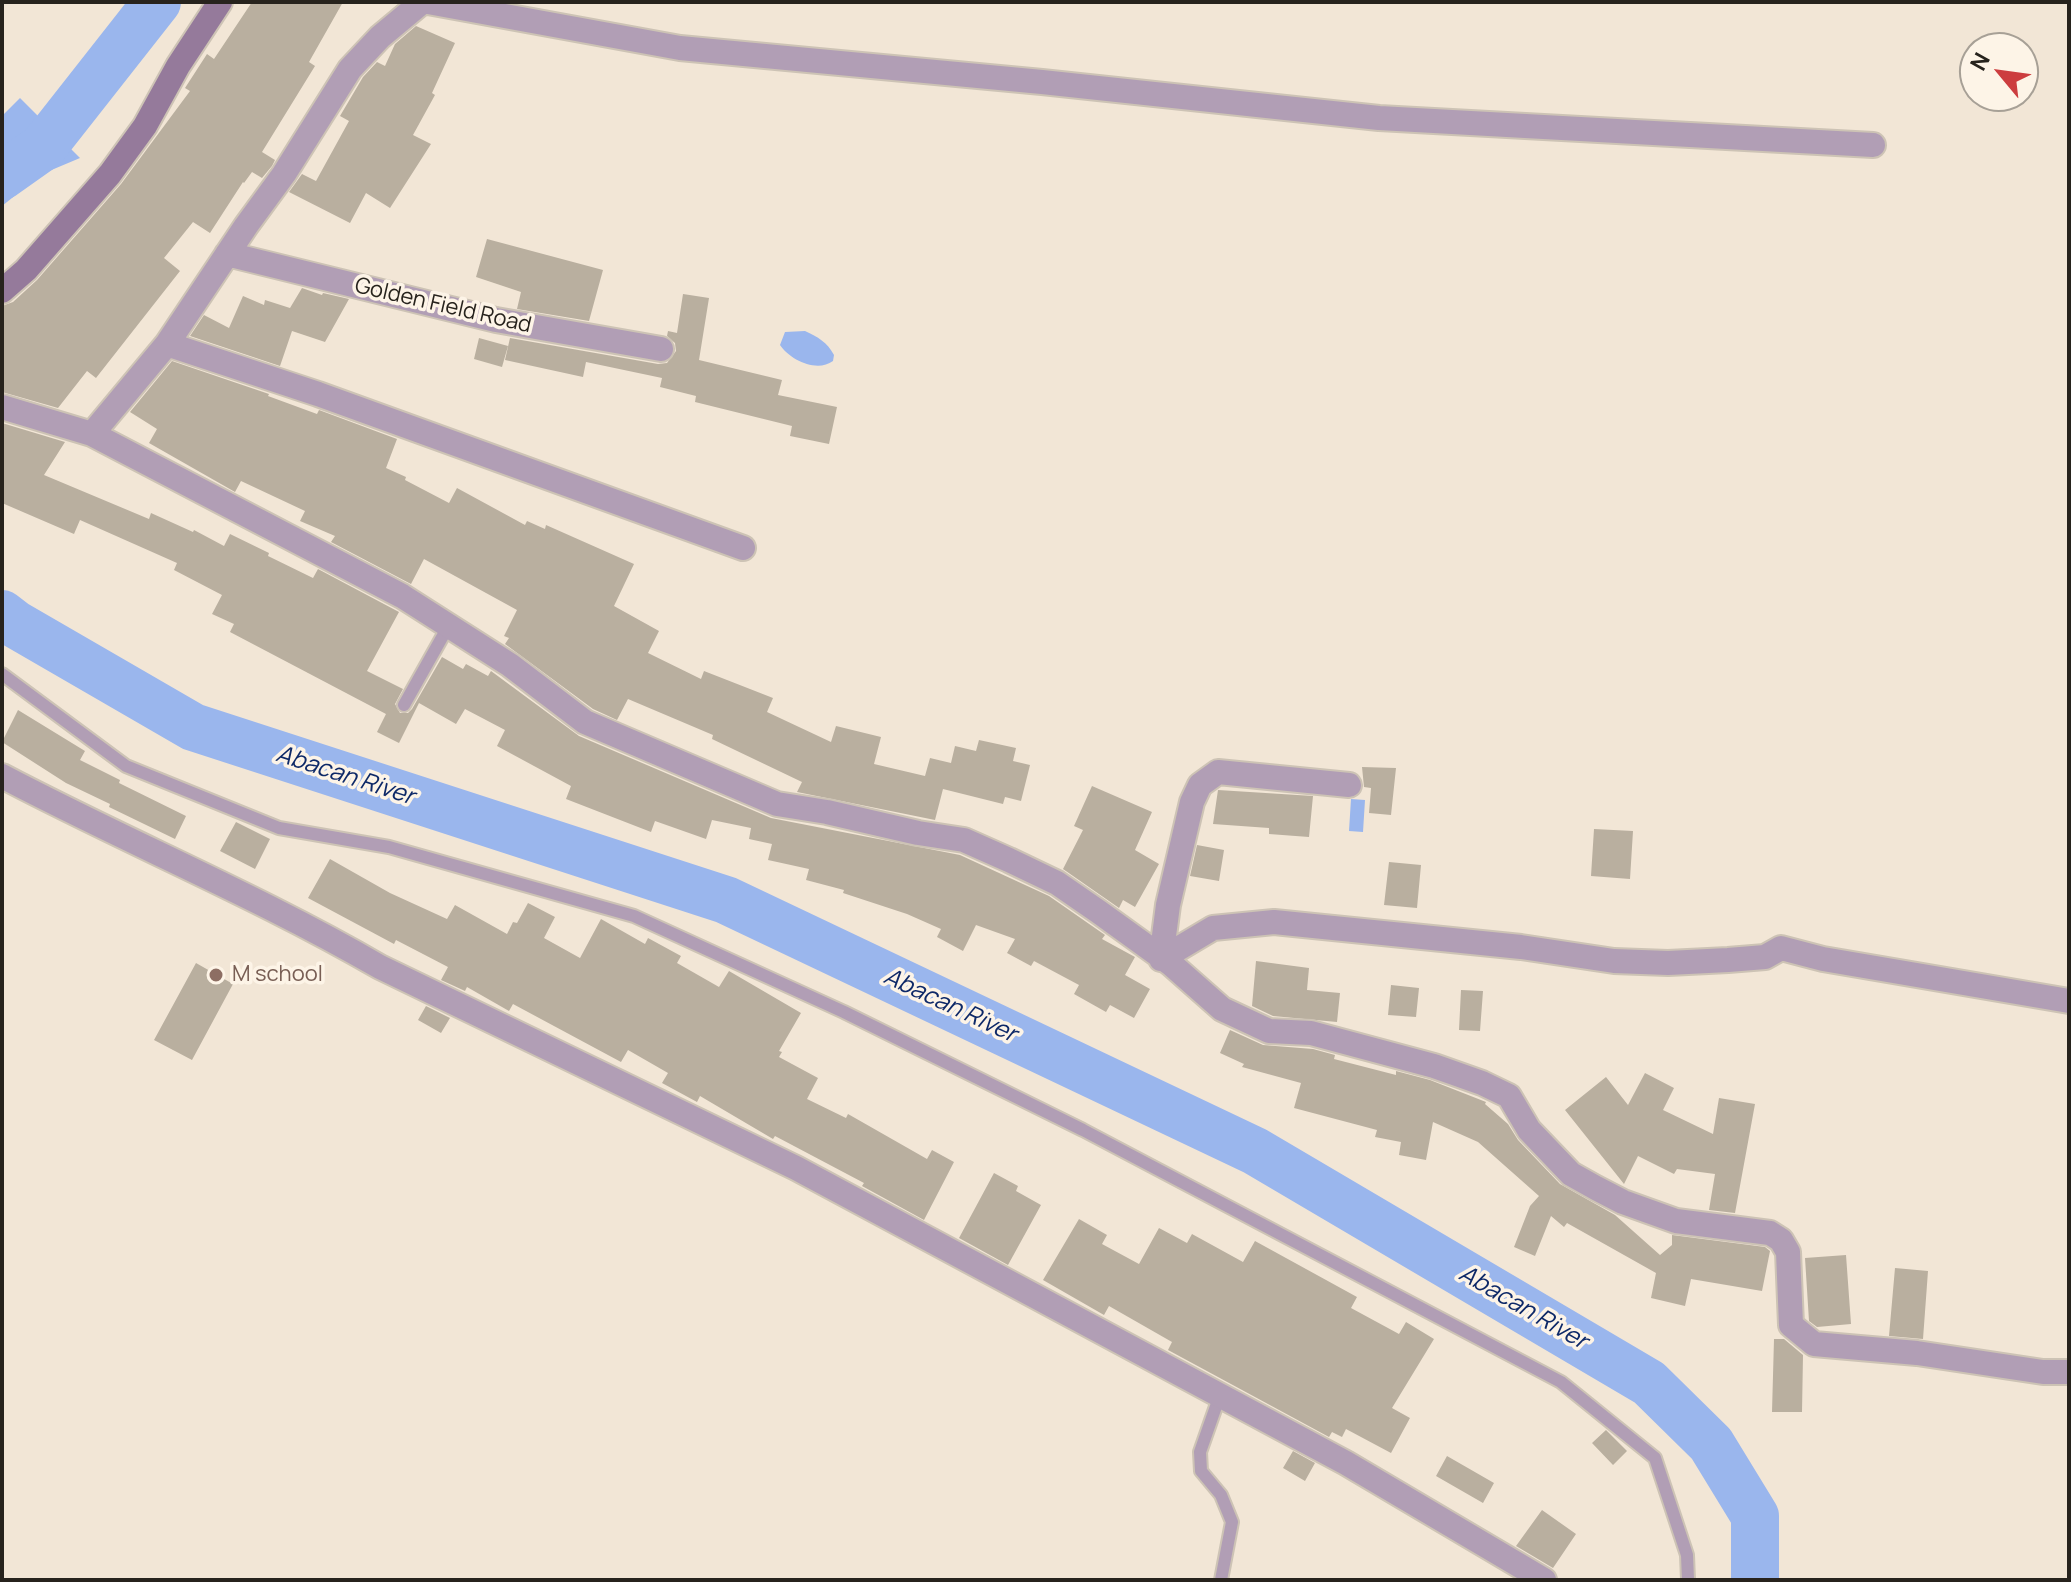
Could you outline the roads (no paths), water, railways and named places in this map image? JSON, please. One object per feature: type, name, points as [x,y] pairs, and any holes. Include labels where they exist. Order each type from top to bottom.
[{"type":"street","points":[[2,291],[26,270],[110,174],[145,126],[178,66],[220,2]]},
{"type":"street","points":[[92,434],[167,344],[284,174],[350,69],[380,37],[425,2],[680,48],[1379,118],[1873,145]]},
{"type":"street","name":"Golden Field Road","points":[[227,254],[496,320],[661,349]]},
{"type":"street","points":[[167,344],[333,399],[743,548]]},
{"type":"street","points":[[2,407],[92,434],[402,596],[510,665],[585,722],[777,804],[964,840],[1057,883],[1171,964],[1222,1009],[1269,1031],[1311,1033],[1434,1066],[1509,1096],[1529,1130],[1571,1174],[1623,1202],[1676,1221],[1770,1233],[1781,1240],[1788,1252],[1791,1325],[1814,1344],[1917,1353],[2043,1372],[2069,1372]]},
{"type":"street","points":[[1161,959],[1168,905],[1192,802],[1200,785],[1218,772],[1349,785]]},
{"type":"street","points":[[2,776],[89,821],[221,882],[407,980],[796,1168],[1346,1463],[1544,1580]]},
{"type":"street","points":[[1161,959],[1213,928],[1274,922],[1521,947],[1614,961],[1668,963],[1740,959],[1765,957],[1781,948],[1823,959],[2069,1001]]},
{"type":"lane","points":[[404,705],[449,625]]},
{"type":"lane","points":[[2,674],[126,766],[279,828],[389,847],[634,916],[844,1012],[1083,1130],[1561,1382],[1655,1458],[1687,1555],[1688,1580]]},
{"type":"lane","points":[[1220,1395],[1200,1452],[1201,1471],[1221,1495],[1232,1522],[1221,1580]]},
{"type":"water","points":[[20,98],[80,158],[42,174],[2,206],[2,116]]},
{"type":"water","points":[[805,331],[828,347],[834,355],[833,361],[819,366],[804,363],[790,356],[780,345],[785,332]]},
{"type":"water","points":[[1351,799],[1365,800],[1363,832],[1349,831]]},
{"type":"waterway","points":[[2,176],[43,147],[157,2]]},
{"type":"waterway","name":"Abacan River","points":[[2,614],[193,727],[726,900],[1255,1151],[1649,1383],[1711,1444],[1755,1516],[1755,1580]]},
{"type":"place","name":"M school","points":[[216,975]]}]
